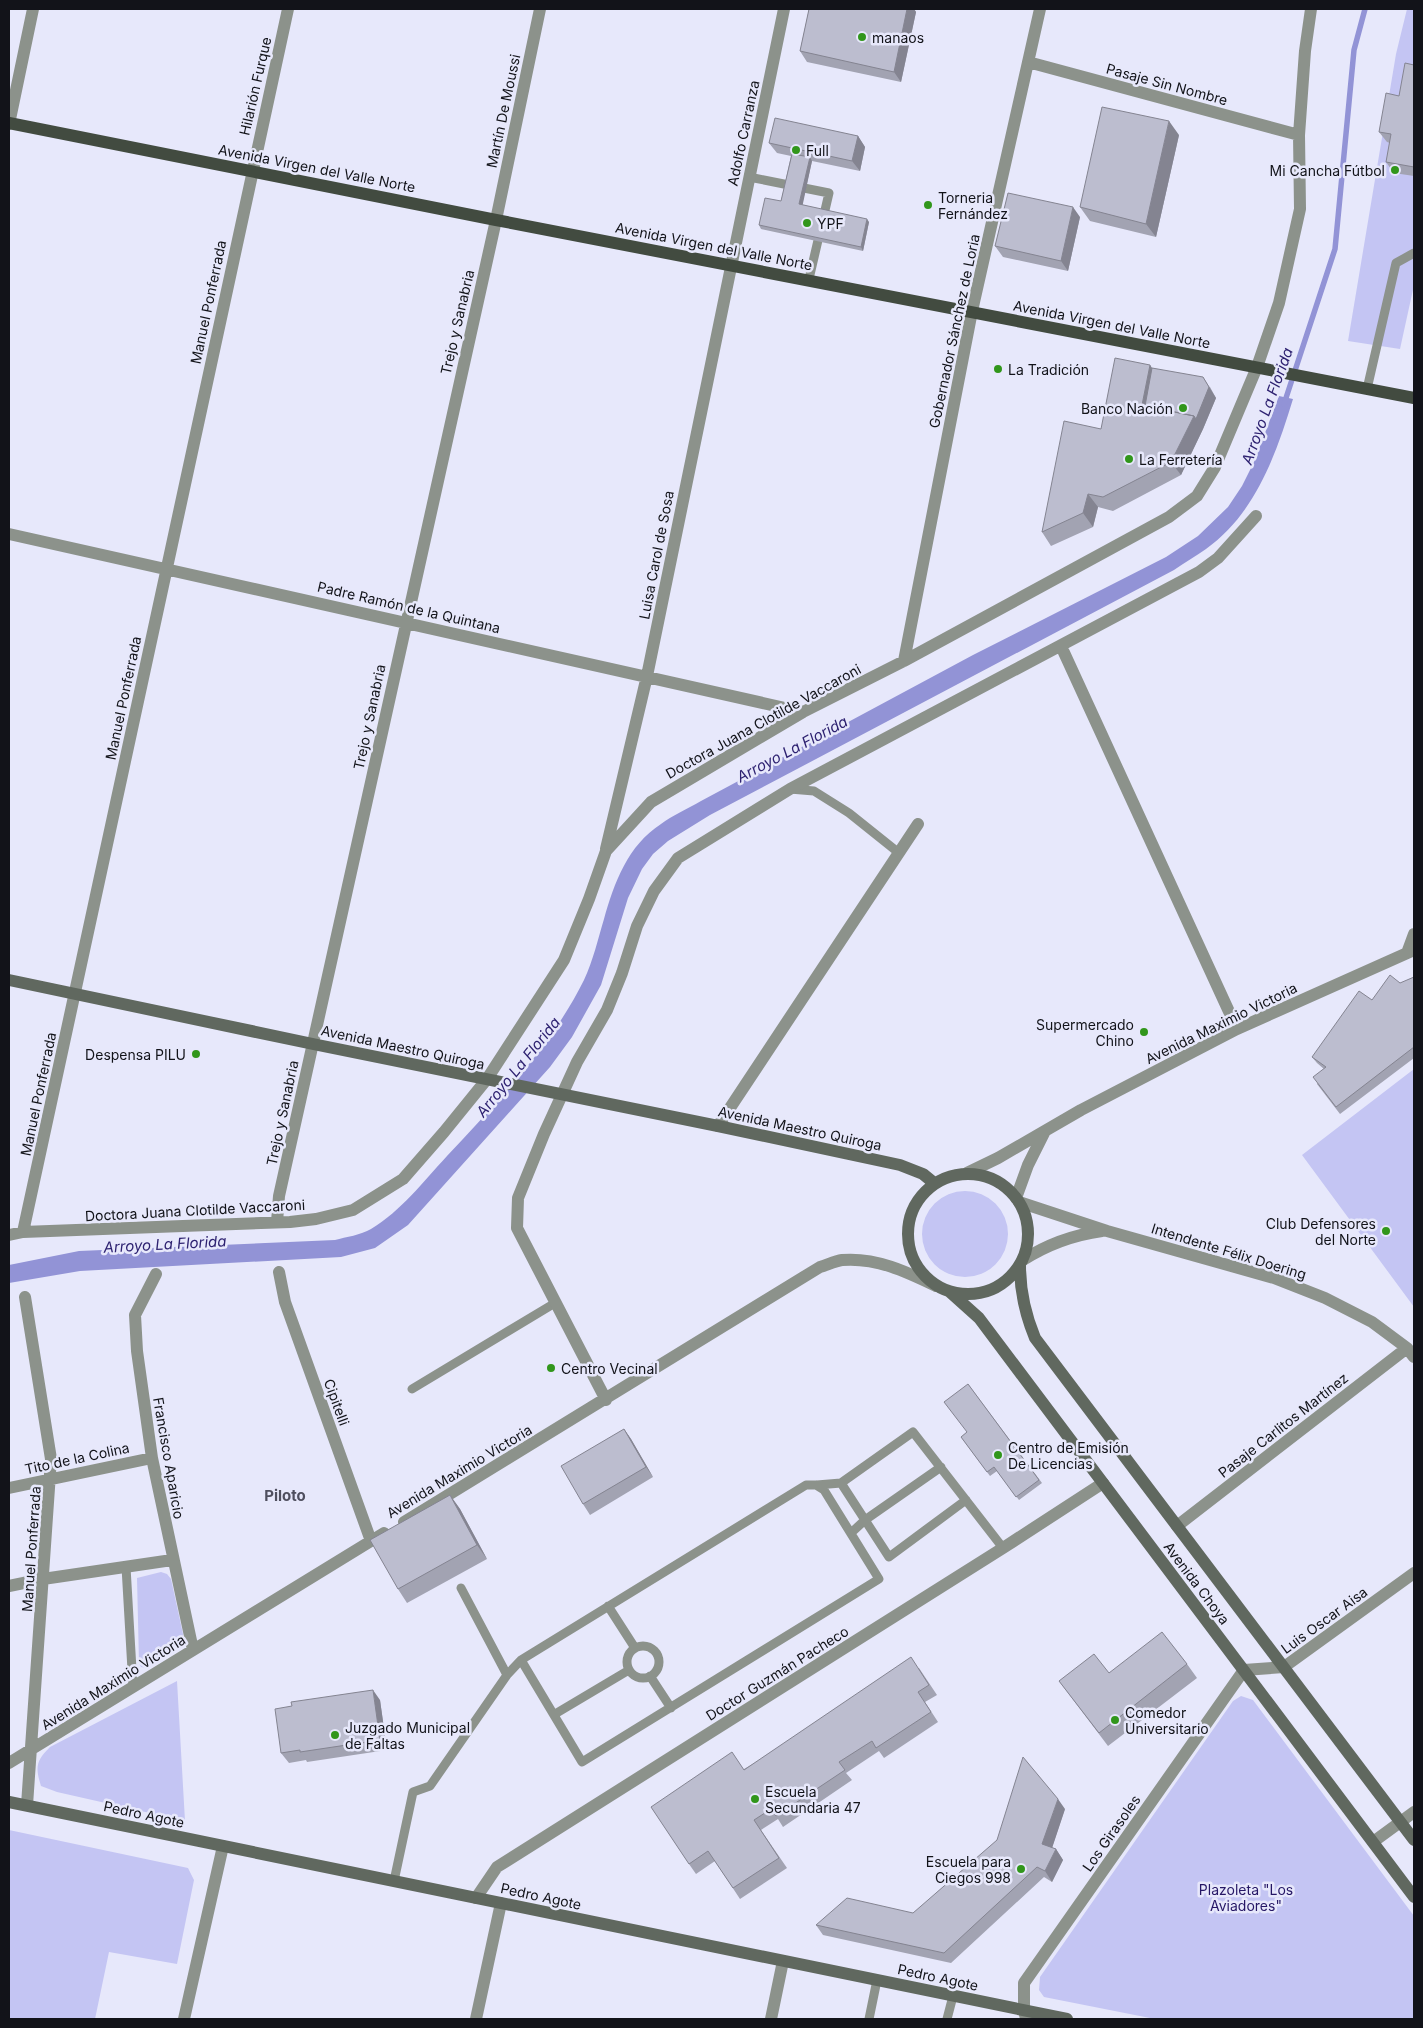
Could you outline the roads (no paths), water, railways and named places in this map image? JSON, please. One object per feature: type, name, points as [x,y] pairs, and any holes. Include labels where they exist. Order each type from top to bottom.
[{"type":"main road","name":"Avenida Virgen del Valle Norte","points":[[9,123],[496,220],[809,279],[1414,398]]},
{"type":"main road","name":"Avenida Maestro Quiroga","points":[[9,980],[900,1165],[923,1174],[934,1183]]},
{"type":"main road","points":[[967,1173],[981,1174],[995,1179],[1007,1187],[1018,1200],[1026,1216],[1028,1230],[1027,1245],[1021,1262],[1006,1281],[989,1291],[970,1295],[950,1292],[936,1286],[923,1274],[913,1260],[908,1244],[908,1226],[912,1210],[921,1195],[934,1183],[950,1176],[967,1173]]},
{"type":"main road","name":"Avenida Choya","points":[[1021,1262],[1022,1298],[1027,1320],[1035,1338],[1414,1840]]},
{"type":"main road","name":"Avenida Choya","points":[[950,1292],[979,1318],[1414,1897]]},
{"type":"main road","name":"Pedro Agote","points":[[9,1802],[877,1980],[953,1996],[1025,2015],[1067,2019]]},
{"type":"street","points":[[9,123],[33,9]]},
{"type":"street","name":"Hilarión Furque","points":[[252,170],[288,9]]},
{"type":"street","name":"Martín De Moussi","points":[[496,220],[540,9]]},
{"type":"street","name":"Adolfo Carranza","points":[[731,264],[784,9]]},
{"type":"street","name":"Gobernador Sánchez de Loria","points":[[904,661],[972,311],[1040,9]]},
{"type":"street","name":"Doctora Juana Clotilde Vaccaroni","points":[[9,1235],[23,1232],[316,1219],[352,1210],[403,1179],[487,1079],[564,960],[606,852],[651,802],[803,712],[904,661],[1169,517],[1197,496],[1215,467],[1258,367],[1279,303],[1300,209],[1299,135],[1305,51],[1311,9]]},
{"type":"street","name":"Pasaje Sin Nombre","points":[[1028,62],[1299,135]]},
{"type":"street","name":"Manuel Ponferrada","points":[[23,1232],[252,170]]},
{"type":"street","name":"Trejo y Sanabria","points":[[277,1222],[279,1196],[496,220]]},
{"type":"street","name":"Luisa Carol de Sosa","points":[[606,852],[647,676],[731,264]]},
{"type":"street","points":[[606,1400],[517,1228],[518,1198],[576,1062],[607,1010],[622,973],[637,926],[654,891],[678,858],[790,789],[1199,572],[1218,558],[1256,516]]},
{"type":"street","name":"Padre Ramón de la Quintana","points":[[9,534],[803,712]]},
{"type":"street","points":[[1061,646],[1237,1029]]},
{"type":"street","points":[[718,1126],[918,824]]},
{"type":"street","points":[[1411,952],[1414,934]]},
{"type":"street","name":"Avenida Maximio Victoria","points":[[967,1173],[998,1158],[1081,1110],[1237,1029],[1411,952]]},
{"type":"street","points":[[1018,1200],[1035,1148],[1045,1131]]},
{"type":"street","name":"Intendente Félix Doering","points":[[1018,1200],[1107,1231],[1274,1278],[1325,1298],[1372,1322],[1411,1353]]},
{"type":"street","name":"Intendente Félix Doering","points":[[1021,1262],[1039,1250],[1068,1238],[1107,1231]]},
{"type":"street","name":"Avenida Maximio Victoria","points":[[9,1763],[820,1268],[842,1260],[884,1264],[936,1286]]},
{"type":"street","name":"Cipitelli","points":[[279,1272],[285,1302],[371,1541]]},
{"type":"street","name":"Francisco Aparicio","points":[[156,1274],[135,1315],[137,1351],[152,1458],[172,1560],[193,1650]]},
{"type":"street","name":"Manuel Ponferrada","points":[[25,1297],[51,1459],[27,1806]]},
{"type":"street","name":"Pasaje Carlitos Martínez","points":[[1177,1526],[1411,1353]]},
{"type":"street","name":"Tito de la Colina","points":[[9,1488],[152,1458]]},
{"type":"street","name":"Doctor Guzmán Pacheco","points":[[476,1898],[498,1867],[1003,1548],[1103,1482]]},
{"type":"street","points":[[9,1586],[172,1560]]},
{"type":"street","name":"Luis Oscar Aisa","points":[[1244,1670],[1284,1667],[1414,1573]]},
{"type":"street","name":"Los Girasoles","points":[[1025,2015],[1024,1983],[1244,1670]]},
{"type":"street","points":[[1373,1842],[1414,1812]]},
{"type":"street","points":[[184,2019],[223,1846]]},
{"type":"street","points":[[476,2019],[501,1903]]},
{"type":"street","points":[[770,2019],[783,1961]]},
{"type":"lane","points":[[749,177],[828,193],[809,279]]},
{"type":"lane","points":[[1367,389],[1396,263],[1414,252]]},
{"type":"lane","points":[[790,789],[814,792],[849,813],[900,852]]},
{"type":"lane","points":[[412,1389],[555,1303]]},
{"type":"lane","points":[[394,1882],[413,1792],[430,1786],[507,1675],[521,1660],[798,1488],[806,1485],[841,1483],[913,1432],[1003,1548]]},
{"type":"lane","points":[[851,1533],[865,1520],[941,1467]]},
{"type":"lane","points":[[841,1483],[889,1557],[966,1500]]},
{"type":"lane","points":[[521,1660],[582,1762],[879,1578],[824,1490],[816,1485]]},
{"type":"lane","points":[[126,1567],[132,1687]]},
{"type":"lane","points":[[461,1588],[507,1675]]},
{"type":"lane","points":[[608,1606],[635,1648]]},
{"type":"lane","points":[[645,1646],[654,1650],[657,1654],[659,1664],[650,1676],[640,1678],[629,1670],[627,1660],[635,1648],[645,1646]]},
{"type":"lane","points":[[555,1714],[629,1670]]},
{"type":"lane","points":[[650,1676],[671,1708]]},
{"type":"lane","points":[[869,2019],[877,1980]]},
{"type":"lane","points":[[948,2019],[953,1996]]},
{"type":"waterway","name":"Arroyo La Florida","points":[[1284,404],[1335,249],[1354,50],[1365,9]]},
{"type":"place","name":"manaos","points":[[862,37]]},
{"type":"place","name":"Full","points":[[796,150]]},
{"type":"place","name":"Mi Cancha Fútbol","points":[[1395,170]]},
{"type":"place","name":"Torneria Fernández","points":[[928,205]]},
{"type":"place","name":"YPF","points":[[807,223]]},
{"type":"place","name":"La Tradición","points":[[998,369]]},
{"type":"place","name":"Banco Nación","points":[[1183,408]]},
{"type":"place","name":"La Ferretería","points":[[1129,459]]},
{"type":"place","name":"Supermercado Chino","points":[[1144,1032]]},
{"type":"place","name":"Despensa PILU","points":[[196,1054]]},
{"type":"place","name":"Club Defensores del Norte","points":[[1386,1231]]},
{"type":"place","name":"Centro Vecinal","points":[[551,1368]]},
{"type":"place","name":"Centro de Emisión De Licencias","points":[[998,1455]]},
{"type":"place","name":"Comedor Universitario","points":[[1115,1720]]},
{"type":"place","name":"Juzgado Municipal de Faltas","points":[[335,1735]]},
{"type":"place","name":"Escuela Secundaria 47","points":[[755,1799]]},
{"type":"place","name":"Escuela para Ciegos 998","points":[[1021,1869]]},
{"type":"district","name":"Piloto","points":[[285,1495]]},
{"type":"park label","name":"Plazoleta \"Los Aviadores\"","points":[[1246,1898]]}]
